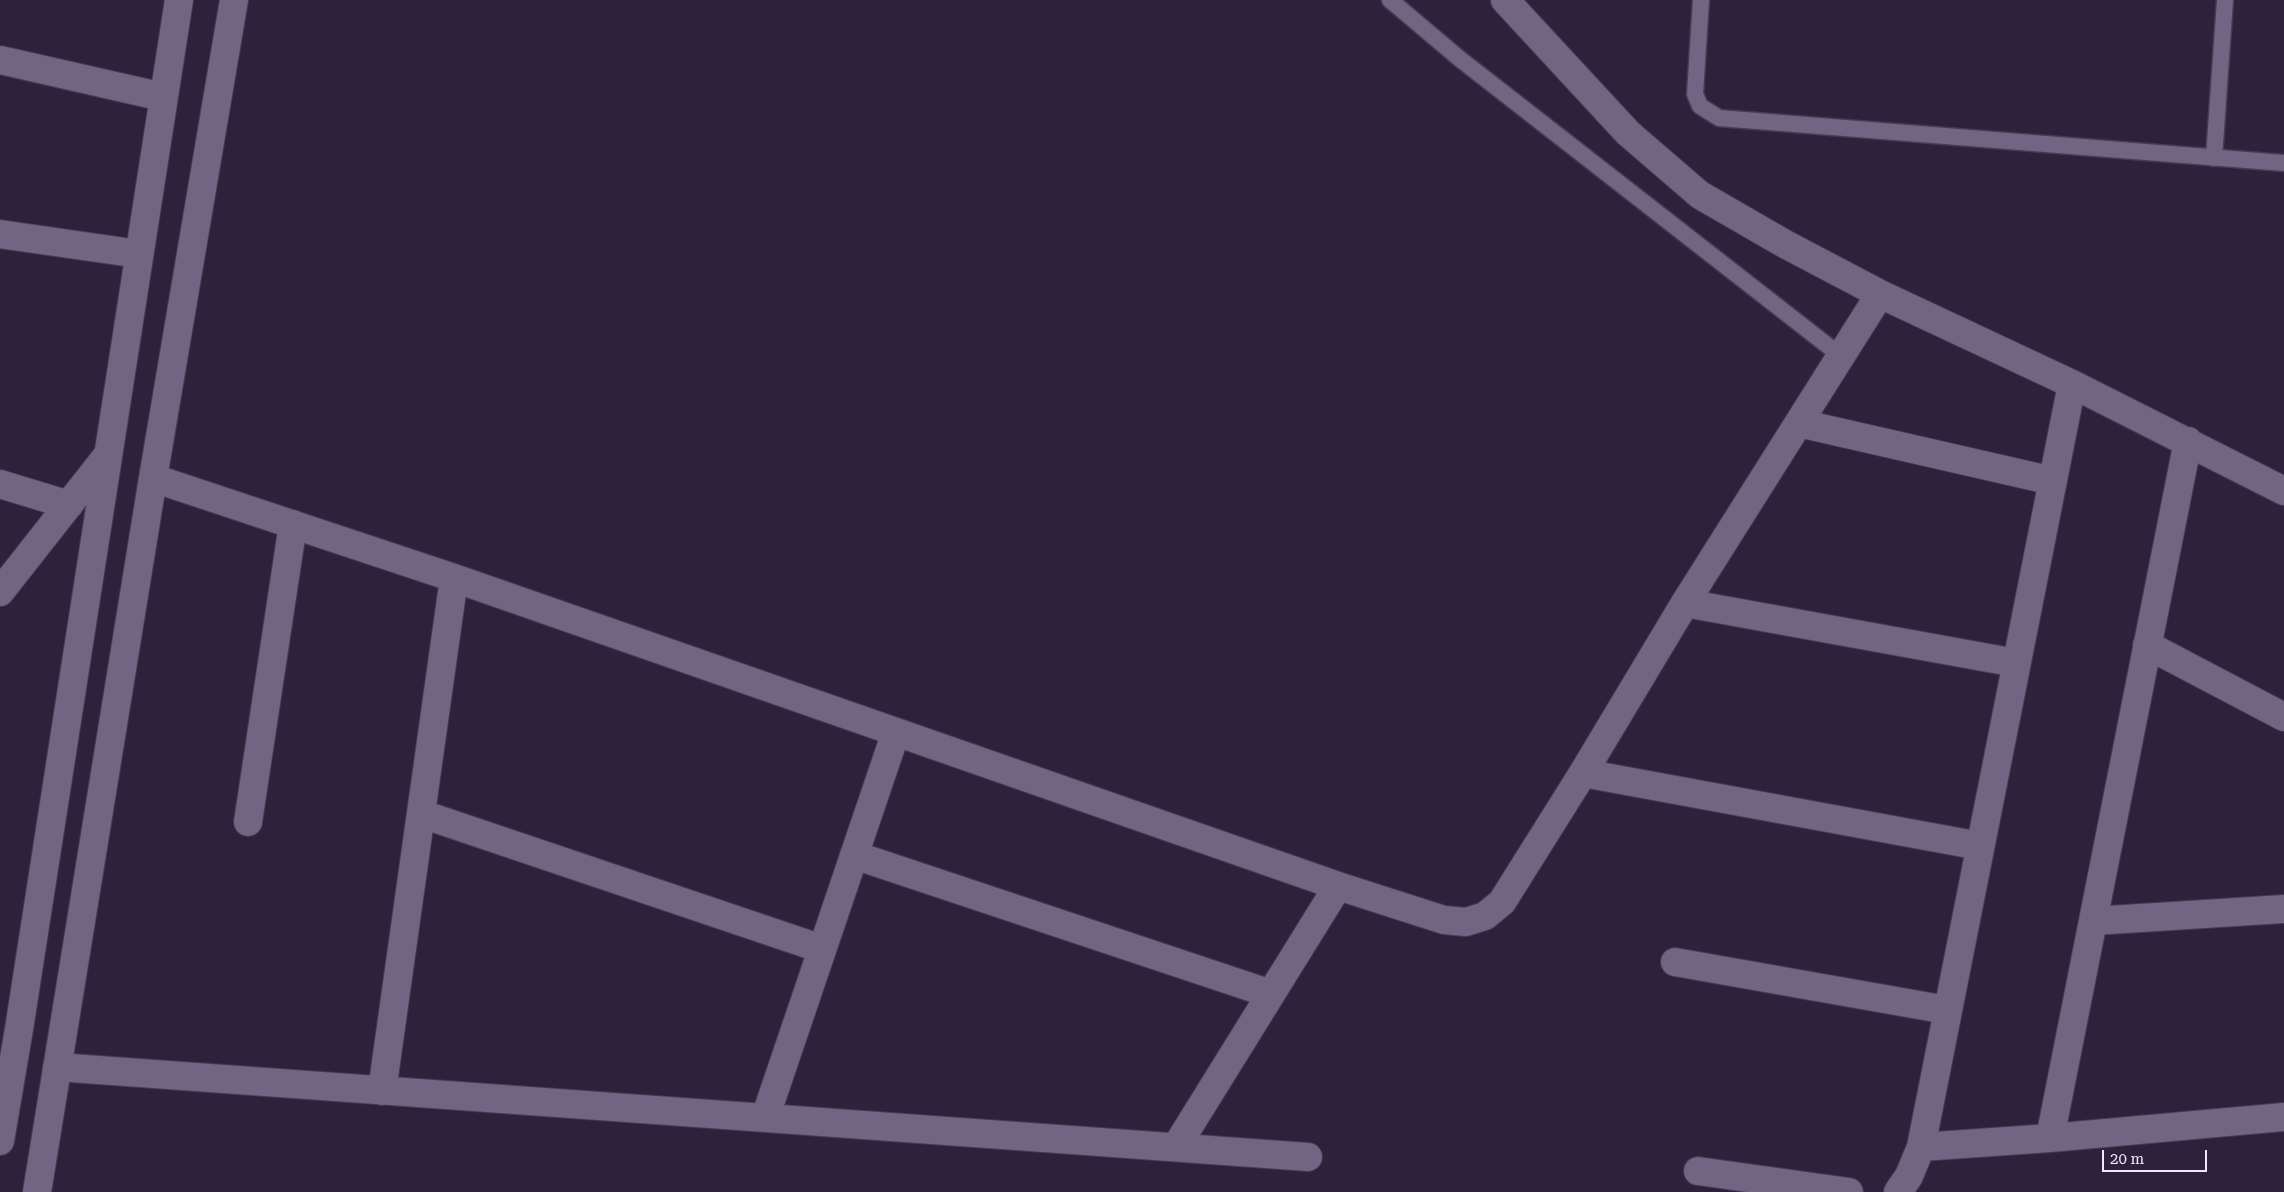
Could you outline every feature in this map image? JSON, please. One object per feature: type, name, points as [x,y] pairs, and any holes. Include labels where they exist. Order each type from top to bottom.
[{"type":"street","points":[[0,1141],[179,0]]},
{"type":"street","points":[[37,1192],[153,478],[234,0]]},
{"type":"street","points":[[1505,0],[1628,133],[1700,195],[1785,244],[1880,294],[2072,384],[2284,491]]},
{"type":"street","points":[[0,60],[164,97]]},
{"type":"street","points":[[0,234],[139,254]]},
{"type":"street","points":[[153,478],[454,578],[1338,886],[1444,920],[1466,922],[1484,916],[1502,902],[1583,773],[1685,603],[1880,294]]},
{"type":"street","points":[[1898,1192],[1910,1176],[1921,1147],[2072,384]]},
{"type":"street","points":[[1799,423],[2053,481]]},
{"type":"street","points":[[2050,1138],[2188,441]]},
{"type":"street","points":[[0,592],[108,455]]},
{"type":"street","points":[[0,484],[69,505]]},
{"type":"street","points":[[248,822],[293,524]]},
{"type":"street","points":[[382,1091],[454,578]]},
{"type":"street","points":[[1685,603],[2016,662]]},
{"type":"street","points":[[2147,645],[2284,717]]},
{"type":"street","points":[[765,1118],[896,732]]},
{"type":"street","points":[[1583,773],[1980,846]]},
{"type":"street","points":[[422,814],[822,949]]},
{"type":"street","points":[[854,855],[1271,994]]},
{"type":"street","points":[[1176,1147],[1338,886]]},
{"type":"street","points":[[2092,921],[2284,909]]},
{"type":"street","points":[[1675,962],[1947,1010]]},
{"type":"street","points":[[57,1068],[1308,1157]]},
{"type":"street","points":[[1921,1147],[2050,1138],[2284,1117]]},
{"type":"street","points":[[1698,1171],[1849,1192]]},
{"type":"lane","points":[[1390,0],[1468,65],[1841,356]]},
{"type":"lane","points":[[1701,0],[1695,94],[1700,106],[1718,118],[2284,163]]},
{"type":"lane","points":[[2214,158],[2225,0]]}]
